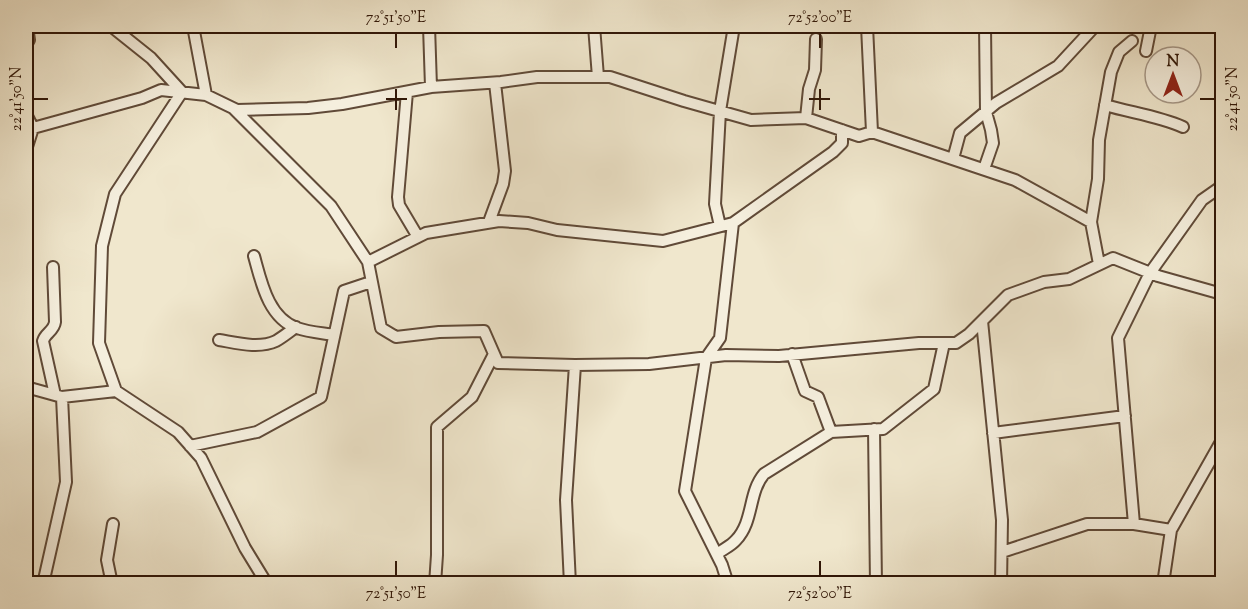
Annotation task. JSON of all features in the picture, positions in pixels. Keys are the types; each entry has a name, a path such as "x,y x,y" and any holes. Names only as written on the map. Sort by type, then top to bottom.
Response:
{"street":[{"path":"26,45 29,40 27,26"},
{"path":"111,26 151,58 182,92"},
{"path":"193,26 206,95"},
{"path":"429,26 431,87"},
{"path":"594,26 598,77"},
{"path":"720,226 715,204 720,111 734,26"},
{"path":"867,26 872,132"},
{"path":"984,169 993,143 986,112 985,26"},
{"path":"953,159 960,134 996,103 1058,66 1095,26"},
{"path":"1147,45 1152,26"},
{"path":"806,117 809,88 815,70 816,39"},
{"path":"1099,264 1091,222 1098,179 1099,140 1115,60 1119,52 1132,41"},
{"path":"234,109 308,108 431,87 495,83 537,76 610,77 751,120 806,117 858,136 872,132 1015,180 1091,222"},
{"path":"489,222 504,184 505,171 495,83"},
{"path":"33,128 142,98 161,90 206,95 234,109 331,206 368,262 381,328 396,338 439,332 484,331 498,363 649,364 726,355 792,354 908,344 956,343 1008,295 1044,282 1069,279 1113,258 1150,273 1222,294"},
{"path":"182,92 115,194 102,246 99,343 116,391 178,432 201,458 245,548 267,584"},
{"path":"407,92 398,197 399,205 418,237"},
{"path":"1105,105 1134,114 1164,119 1183,127"},
{"path":"26,114 33,128 26,150"},
{"path":"368,262 426,233 489,222 528,223 557,230 663,241 733,223 841,146 842,130"},
{"path":"1134,524 1118,338 1150,273 1202,200 1222,186"},
{"path":"728,584 717,554 685,491 706,358 720,338 733,223"},
{"path":"254,256 266,297 287,322 296,327 334,335"},
{"path":"43,584 66,482 58,396 43,340 55,327 53,267"},
{"path":"190,446 257,432 321,397 344,291 371,282"},
{"path":"982,321 1002,520 1001,584"},
{"path":"219,340 252,345 265,344 275,342 296,327"},
{"path":"717,554 738,538 747,521 757,482 764,474 831,432 883,429 934,389 944,343"},
{"path":"435,584 437,427 472,397 494,354"},
{"path":"792,354 805,391 818,396 831,432"},
{"path":"570,584 566,500 575,365"},
{"path":"26,387 58,396 116,391"},
{"path":"993,433 1125,416"},
{"path":"874,429 876,584"},
{"path":"1163,584 1171,530 1222,440"},
{"path":"1002,552 1087,524 1134,524 1171,530"},
{"path":"112,584 107,560 113,525"}]}
